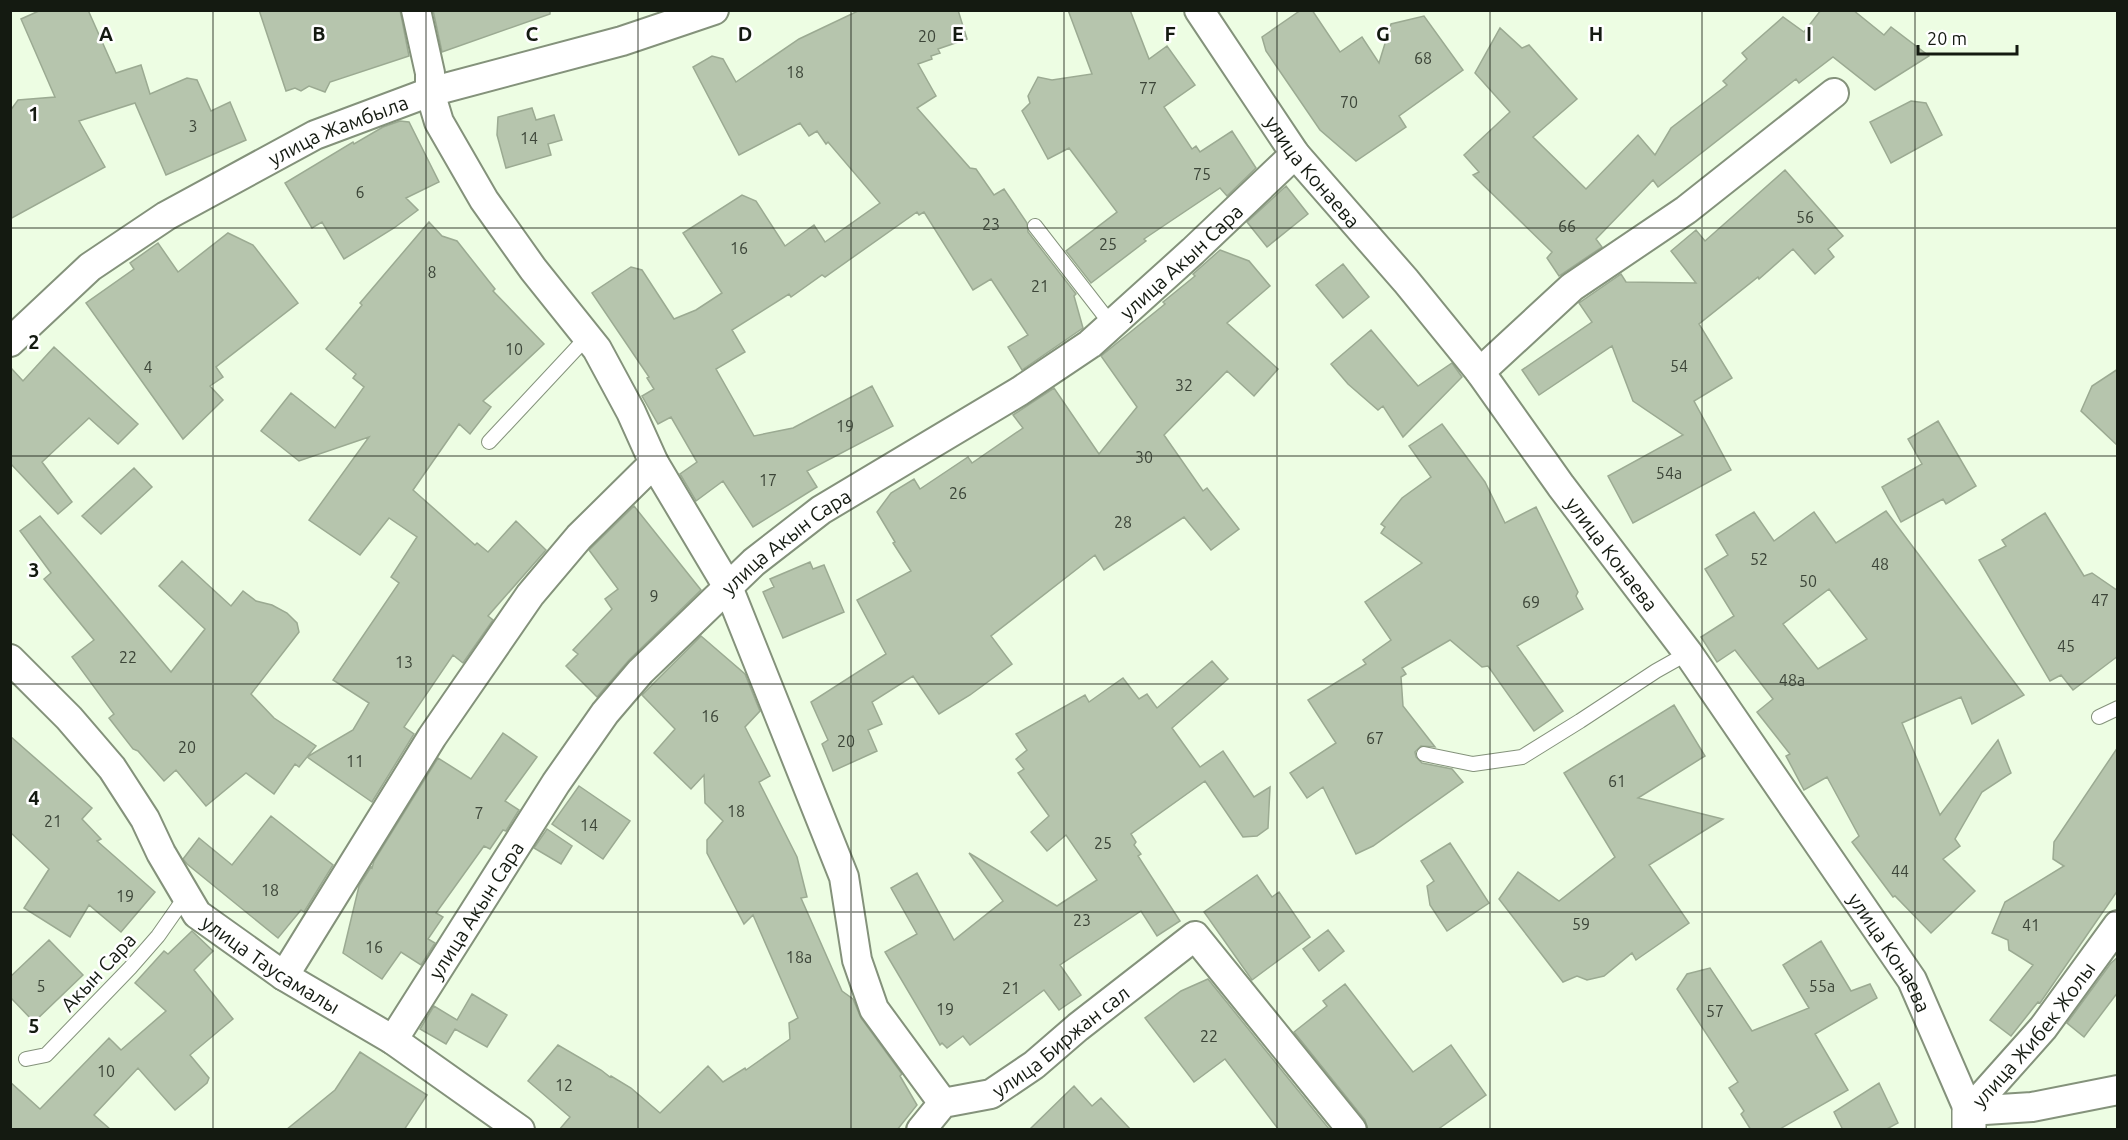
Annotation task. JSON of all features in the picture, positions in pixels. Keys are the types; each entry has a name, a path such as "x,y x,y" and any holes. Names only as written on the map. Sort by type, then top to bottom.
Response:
{"street":[{"path":"416,10 430,72 430,92 439,122 484,200 533,269 597,349 631,412 654,463 728,587 844,877 857,960 874,1009 943,1103 921,1130"},
{"name":"улица Жамбыла","path":"10,342 90,267 166,216 315,135 430,92 622,41 714,10"},
{"name":"улица Конаева","path":"1199,10 1294,154 1406,281 1480,372 1562,486 1688,653 1912,980 1969,1120"},
{"path":"1480,372 1572,287 1686,210 1834,93"},
{"name":"улица Акын Сара","path":"393,1040 556,783 605,713 640,672 754,562 821,510 1020,391 1090,344 1294,154"},
{"path":"284,976 432,737 530,595 579,537 654,463"},
{"name":"улица Таусамалы","path":"10,658 69,718 112,768 145,819 161,853 197,914 284,976 393,1040 520,1130"},
{"name":"улица Жибек Жолы","path":"1969,1120 2043,1028 2118,925"},
{"name":"улица Биржан сал","path":"943,1103 991,1094 1034,1065 1078,1027 1195,936 1352,1130"},
{"path":"1969,1120 2118,1090"}],"lane":[{"path":"1035,226 1111,324"},
{"path":"489,442 588,336"},
{"path":"1424,754 1473,764 1522,757 1656,670 1688,653"},
{"path":"2099,717 2118,708"},
{"name":"Акын Сара","path":"26,1059 46,1055 144,952 186,896"}],"building":[{"path":"41,10 88,10 116,73 141,65 150,94 187,78 197,80 211,111 230,102 246,140 166,175 135,103 79,121 105,167 10,219 10,111 18,100 55,97 21,19"},
{"path":"259,10 400,10 409,56 330,82 325,92 309,86 301,91 295,88 286,91"},
{"path":"433,10 550,10 550,14 442,52"},
{"path":"860,10 958,10 967,39 938,49 940,53 931,56 932,59 918,64 936,96 917,108 970,168 976,169 994,195 1004,189 1027,223 1028,232 1076,294 1074,296 1083,328 1022,370 1008,347 1028,335 991,279 973,290 924,212 919,215 917,212 825,277 822,275 791,297 789,294 732,330 745,352 716,369 754,436 793,428 872,386 893,426 807,471 817,487 753,527 723,481 696,501 680,474 697,462 671,417 658,424 642,396 654,389 647,378 649,377 592,293 631,267 642,270 674,319 696,310 722,293 683,233 742,195 756,201 785,246 814,225 825,242 880,203 817,131 809,136 800,123 739,155 693,67 712,56 723,59 736,82 799,39"},
{"path":"1068,10 1130,10 1149,59 1167,46 1195,85 1164,107 1192,149 1196,146 1200,152 1232,131 1256,168 1227,196 1220,188 1144,239 1146,241 1091,283 1066,251 1117,212 1069,148 1048,159 1022,111 1030,103 1028,96 1038,77 1052,80 1092,74"},
{"path":"1301,10 1312,10 1340,52 1362,37 1379,63 1391,24 1424,16 1463,70 1399,116 1406,127 1356,161 1320,130 1266,51 1262,37"},
{"path":"1821,10 1853,10 1884,35 1891,27 1929,56 1875,90 1833,57 1799,83 1796,79 1658,187 1653,180 1596,239 1602,247 1559,276 1547,258 1552,252 1473,175 1479,172 1464,155 1510,112 1475,73 1500,28 1522,48 1529,45 1577,99 1533,137 1586,189 1638,135 1655,155 1671,128 1727,85 1723,81 1747,59 1742,53 1783,17 1804,32"},
{"path":"1911,101 1926,103 1942,135 1891,163 1870,122"},
{"path":"532,108 536,120 554,115 562,140 548,144 551,155 506,168 497,135 498,117"},
{"path":"400,121 409,122 439,182 406,198 418,210 344,259 322,222 312,228 285,183 353,142 354,144 383,127"},
{"path":"1785,170 1843,236 1828,249 1834,257 1815,274 1793,249 1759,279 1758,277 1699,324 1732,378 1694,401 1731,470 1633,523 1608,476 1683,435 1633,401 1612,346 1539,395 1522,370 1592,322 1579,303 1621,274 1626,282 1696,283 1671,251 1696,230 1705,241"},
{"path":"1286,186 1308,214 1267,247 1247,222"},
{"path":"429,222 442,236 457,241 495,289 493,291 544,344 483,401 491,407 470,434 459,424 413,490 475,545 477,543 488,552 516,521 546,550 488,616 493,620 463,663 453,655 404,727 414,734 372,802 307,757 353,730 369,703 333,680 399,583 391,577 417,537 389,518 360,555 309,520 369,437 299,461 261,431 291,393 335,428 364,387 353,378 356,374 326,349 362,305 360,303"},
{"path":"228,233 253,245 298,303 216,367 223,377 210,386 223,400 183,439 86,303 134,269 130,263 158,243 178,272"},
{"path":"1220,250 1249,261 1270,286 1227,323 1278,369 1254,396 1227,371 1164,435 1203,491 1207,488 1239,529 1211,550 1184,517 1104,570 1095,555 991,636 1012,664 970,695 939,714 913,676 872,702 882,724 868,730 877,751 833,771 822,744 828,740 811,702 886,654 857,600 911,571 877,512 891,493 914,479 920,489 968,457 972,463 1023,428 1013,415 1054,388 1099,454 1137,407 1101,356 1165,304 1163,302 1195,276 1193,274"},
{"path":"1343,264 1369,297 1343,318 1316,285"},
{"path":"1371,330 1418,386 1452,363 1462,377 1403,437 1383,406 1378,410 1348,384 1331,364"},
{"path":"54,347 138,424 118,444 89,418 42,462 72,502 58,514 10,463 10,367 23,381"},
{"path":"2118,369 2118,446 2081,411 2092,386"},
{"path":"1938,421 1976,486 1946,504 1943,499 1901,522 1882,487 1922,464 1908,439"},
{"path":"1442,424 1485,482 1505,523 1536,507 1578,592 1576,596 1583,609 1517,646 1563,711 1534,731 1488,666 1482,667 1450,640 1402,668 1406,674 1401,677 1403,706 1435,747 1421,746 1415,752 1416,757 1422,763 1452,769 1463,782 1373,846 1356,854 1323,787 1307,798 1290,773 1336,743 1308,700 1366,664 1363,660 1391,640 1365,602 1422,563 1381,533 1385,527 1381,524 1402,498 1431,477 1409,446"},
{"path":"134,468 152,487 101,534 82,516"},
{"path":"634,506 701,590 629,660 597,697 566,666 578,654 573,650 612,609 605,599 618,589 589,550"},
{"path":"1886,511 2024,695 1972,724 1961,697 1902,723 1940,815 1998,740 2011,773 1982,792 1955,839 1960,846 1943,859 1975,891 1931,933 1895,896 1893,897 1852,842 1859,836 1827,777 1804,790 1786,756 1790,754 1757,712 1773,699 1735,650 1717,662 1701,637 1734,616 1705,569 1728,555 1716,535 1754,512 1774,541 1814,512 1836,543","holes":["1829,589 1867,639 1818,669 1783,624"]},
{"path":"2045,513 2084,576 2092,573 2118,591 2118,656 2073,690 2061,675 2050,681 1979,560 2006,546 2002,540"},
{"path":"40,516 171,672 205,629 159,586 182,561 231,606 243,591 256,601 272,605 287,613 297,623 299,632 251,694 274,718 316,746 299,767 295,764 274,794 246,773 206,806 176,770 164,781 138,751 133,749 109,718 114,714 72,657 94,640 44,579 51,573 20,531"},
{"path":"810,562 813,569 824,565 844,612 783,638 763,592 774,587 770,579"},
{"path":"701,636 745,674 760,711 745,727 770,776 759,782 797,857 807,897 801,898 842,991 853,999 861,1018 902,1074 900,1076 917,1105 897,1130 559,1130 570,1117 528,1081 558,1045 631,1088 660,1113 708,1066 723,1082 745,1068 746,1070 790,1039 789,1023 798,1018 753,915 744,924 707,853 707,840 723,821 705,803 704,775 691,789 654,753 675,729 642,695"},
{"path":"1212,661 1228,679 1172,728 1200,767 1223,751 1254,797 1270,787 1268,828 1257,836 1243,837 1205,781 1131,834 1136,842 1134,845 1141,854 1138,856 1180,921 1157,936 1141,911 1060,965 1081,995 1059,1010 1044,990 970,1045 963,1036 947,1048 942,1043 940,1045 885,952 917,934 891,888 917,873 954,940 1003,901 969,853 1057,906 1097,880 1066,835 1047,851 1031,832 1049,816 1018,773 1024,769 1016,759 1027,750 1016,734 1085,695 1089,702 1123,678 1139,699 1147,694 1157,708"},
{"path":"1674,705 1705,756 1638,798 1723,819 1649,865 1689,923 1636,960 1632,953 1604,976 1587,980 1577,976 1563,982 1499,899 1518,872 1559,901 1615,857 1564,773"},
{"path":"503,733 537,757 505,801 519,810 506,831 503,830 490,849 484,846 436,913 443,917 428,939 435,943 421,965 401,952 382,979 343,953 359,886 438,758 471,779"},
{"path":"10,736 92,808 82,819 101,839 97,841 155,892 121,932 89,905 70,937 24,908 49,869 10,832"},
{"path":"2118,747 2118,890 2040,1003 2038,1002 2011,1036 1990,1020 2033,965 2009,950 2008,940 1992,933 2005,902 2064,866 2053,859 2054,842"},
{"path":"579,786 630,821 603,859 552,824"},
{"path":"271,816 333,865 304,912 301,910 278,938 183,859 199,838 232,865"},
{"path":"547,829 572,846 561,864 534,848"},
{"path":"1450,843 1489,903 1447,931 1430,905 1427,886 1434,881 1421,861"},
{"path":"1257,875 1272,897 1279,892 1310,937 1252,980 1204,912"},
{"path":"1328,930 1344,951 1319,971 1303,949"},
{"path":"192,931 213,951 194,970 233,1019 190,1055 209,1078 207,1083 175,1110 138,1068 94,1115 111,1130 10,1130 10,1082 40,1109 109,1038 121,1050 166,1011 135,983 164,951 168,954"},
{"path":"49,940 83,975 34,1022 10,997 10,977"},
{"path":"1821,941 1851,991 1870,984 1877,998 1815,1034 1848,1090 1778,1130 1751,1130 1741,1114 1744,1111 1729,1088 1738,1082 1677,989 1687,974 1710,968 1752,1031 1809,1008 1783,965"},
{"path":"2118,957 2118,992 2084,1037 2067,1023 2111,963"},
{"path":"1208,979 1330,1130 1279,1130 1225,1059 1194,1082 1145,1018 1181,991"},
{"path":"1345,984 1413,1072 1451,1045 1486,1095 1437,1130 1368,1130 1365,1120 1294,1032 1327,1006 1323,1001"},
{"path":"472,994 507,1015 487,1047 455,1029 446,1044 420,1029 434,1006 457,1020"},
{"path":"360,1052 427,1095 404,1130 286,1130 335,1090"},
{"path":"1879,1083 1898,1123 1885,1130 1843,1130 1834,1112"},
{"path":"1074,1086 1092,1106 1101,1098 1131,1130 1029,1130"}]}
